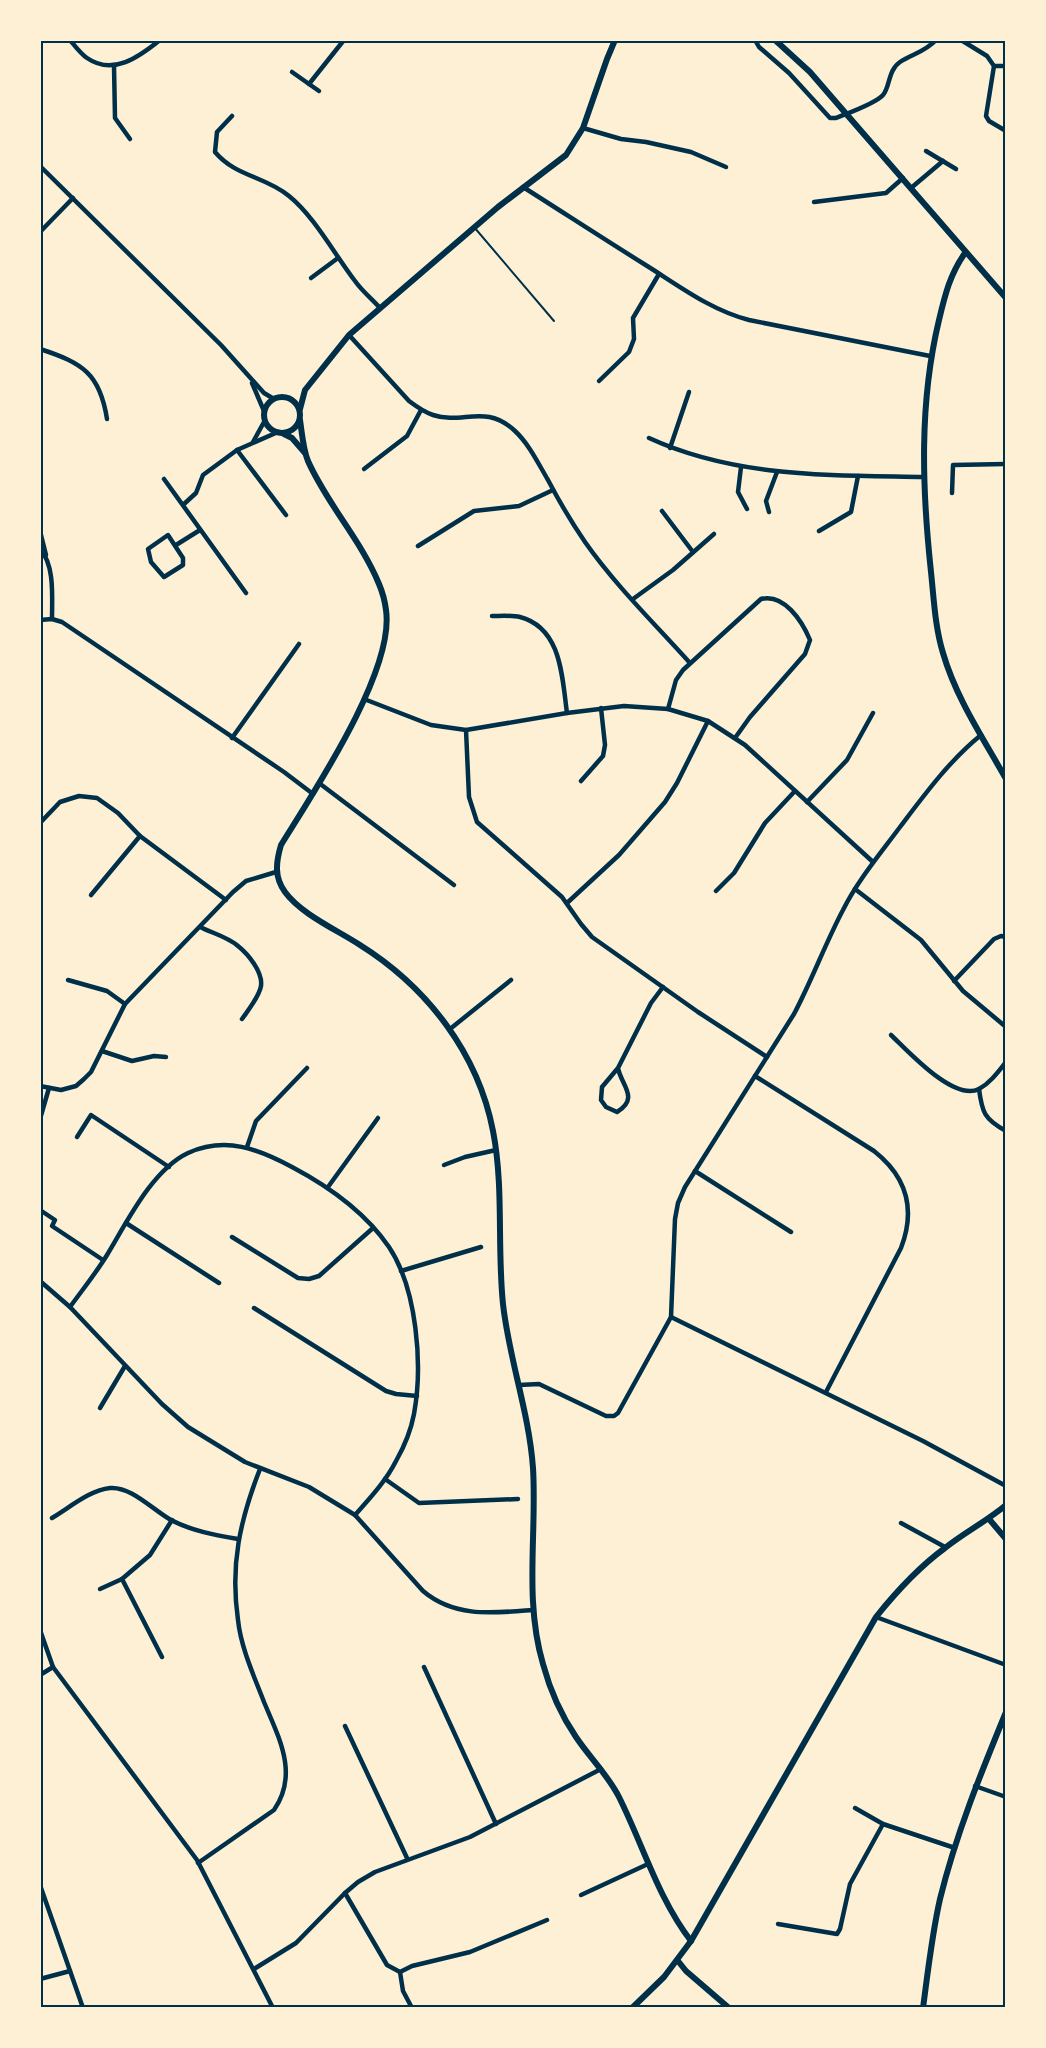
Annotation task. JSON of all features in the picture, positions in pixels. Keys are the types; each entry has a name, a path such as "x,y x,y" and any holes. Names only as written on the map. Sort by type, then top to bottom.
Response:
{"street":[{"path":"70,40 87,58 100,64 114,66 141,55 160,40"},
{"path":"309,84 344,40"},
{"path":"289,398 304,390 349,335 474,227 566,155 583,128 615,40"},
{"path":"755,40 759,47 789,73 830,117 836,118 882,96 896,66 922,52 936,40"},
{"path":"961,40 987,56 994,66 986,116 989,121 1005,131"},
{"path":"779,42 810,72 1005,298"},
{"path":"114,66 115,118 130,139"},
{"path":"994,66 1005,66"},
{"path":"292,72 319,91"},
{"path":"232,116 217,132 214,152 224,163 242,174 268,182 290,197 315,226 357,284 380,308"},
{"path":"583,128 621,140 646,142 691,152 726,167"},
{"path":"926,151 956,170"},
{"path":"911,188 943,161"},
{"path":"40,166 206,329 264,393 274,399"},
{"path":"814,202 886,193 903,178"},
{"path":"523,187 717,309 732,315 930,356"},
{"path":"40,232 73,198"},
{"path":"965,253 948,281 930,356 926,389 924,506 935,620 943,652 961,699 1005,779"},
{"path":"311,278 338,258"},
{"path":"598,381 629,352 634,339 633,318 659,273"},
{"path":"349,335 409,401 421,410 434,416 491,416 504,422 515,431 525,442 591,550 617,585 633,599 690,663"},
{"path":"40,349 79,365 95,381 104,397 107,419"},
{"path":"250,378 264,411 264,422 253,442"},
{"path":"304,390 300,420 305,453"},
{"path":"670,448 689,392"},
{"path":"264,411 269,402 279,397 294,400 300,409"},
{"path":"364,469 407,436 421,410"},
{"path":"184,504 196,493 202,475 237,450 253,442 294,429 300,420"},
{"path":"264,422 292,438 305,453 318,480 379,584 387,611 386,634 364,699 313,794 281,845 276,860 278,882 297,904 384,961 423,997 450,1029 477,1075 487,1107 496,1150 503,1305 509,1345 530,1439 533,1468 533,1610 537,1645 551,1690 563,1716 577,1739 618,1794 648,1864 676,1920 691,1941"},
{"path":"649,438 698,458 741,467 777,472 924,477"},
{"path":"237,450 286,515"},
{"path":"952,493 953,465 1005,464"},
{"path":"741,467 738,492 747,509"},
{"path":"769,512 766,501 777,472"},
{"path":"819,531 851,512 858,476"},
{"path":"164,479 246,593"},
{"path":"418,546 474,511 519,506 553,490"},
{"path":"662,511 693,552"},
{"path":"176,545 200,530"},
{"path":"40,531 50,574 52,619"},
{"path":"633,599 673,570 714,534"},
{"path":"168,535 176,545 183,558 183,565 164,577 151,562 148,549 168,535"},
{"path":"40,549 46,555"},
{"path":"668,709 676,680 690,663 761,599 770,597 777,599 805,627 810,640 805,654 750,717 735,738"},
{"path":"492,616 519,616 536,624 549,637 558,654 567,713"},
{"path":"40,620 52,619 62,622 313,794"},
{"path":"232,738 299,644"},
{"path":"364,699 431,725 466,730 601,708 624,706 668,709 708,722 735,738 873,862"},
{"path":"581,781 603,756 605,745 601,708"},
{"path":"807,802 847,760 873,713"},
{"path":"567,903 619,855 665,802 708,722"},
{"path":"466,730 469,797 477,822 567,903 580,924 592,937 767,1057"},
{"path":"519,1385 539,1384 606,1416 614,1416 618,1413 670,1317 676,1211 681,1196 806,993 855,889 947,766 981,735"},
{"path":"319,783 454,885"},
{"path":"716,891 734,873 765,823 795,791"},
{"path":"40,823 60,802 79,796 97,798 118,813 140,836 226,900"},
{"path":"91,895 140,836"},
{"path":"40,1086 61,1090 81,1083 91,1072 126,1004 233,892 246,881 276,872"},
{"path":"855,889 921,940 954,981 1005,1027"},
{"path":"200,927 238,945 261,976 258,995 242,1019"},
{"path":"954,981 994,939 1005,937"},
{"path":"68,980 106,991 126,1004"},
{"path":"450,1029 511,980"},
{"path":"618,1068 629,1095 627,1102 617,1112 606,1107 601,1100 602,1087 618,1068 651,1003 663,987"},
{"path":"891,1035 939,1078 964,1091 979,1089 1005,1062"},
{"path":"102,1051 132,1062 154,1056 166,1057"},
{"path":"247,1146 256,1121 307,1068"},
{"path":"754,1076 887,1161 902,1185 909,1204 907,1233 901,1248 826,1392"},
{"path":"40,1119 49,1088"},
{"path":"979,1089 983,1112 993,1124 1005,1131"},
{"path":"77,1137 91,1115 169,1167"},
{"path":"328,1187 378,1118"},
{"path":"70,1307 151,1186 169,1167 187,1154 210,1146 247,1146 328,1187 373,1228 389,1248 407,1284 416,1337 417,1396 414,1417 396,1462 355,1515"},
{"path":"444,1165 465,1156 496,1150"},
{"path":"695,1171 791,1232"},
{"path":"40,1210 55,1220 52,1226 103,1260"},
{"path":"126,1223 219,1283"},
{"path":"232,1237 298,1278 309,1279 319,1276 373,1228"},
{"path":"401,1271 481,1247"},
{"path":"40,1281 70,1307 124,1366 188,1427 245,1462 309,1487 355,1515 433,1600 469,1613 533,1610"},
{"path":"254,1308 386,1391 417,1396"},
{"path":"670,1317 826,1392 1005,1486"},
{"path":"100,1408 124,1366"},
{"path":"198,1863 274,1810 281,1800 286,1782 286,1761 279,1737 246,1655 238,1623 235,1568 238,1539 260,1469"},
{"path":"385,1479 419,1503 518,1499"},
{"path":"52,1518 97,1492 112,1488 130,1493 172,1520 207,1534 238,1539"},
{"path":"633,2007 664,1977 691,1941 876,1617 910,1579 945,1547 988,1519 1005,1504"},
{"path":"988,1519 1005,1539"},
{"path":"100,1589 122,1579 150,1555 172,1520"},
{"path":"901,1523 945,1547"},
{"path":"122,1579 162,1657"},
{"path":"876,1617 1005,1665"},
{"path":"40,1630 52,1667 198,1863 273,2007"},
{"path":"40,1675 52,1667"},
{"path":"423,1667 496,1824"},
{"path":"923,2007 940,1898 975,1786 1005,1712"},
{"path":"345,1726 407,1858"},
{"path":"254,1969 296,1943 345,1893 375,1872 407,1858 470,1837 601,1769"},
{"path":"975,1786 1005,1797"},
{"path":"855,1808 883,1824 955,1848"},
{"path":"778,1924 837,1934 850,1884 883,1824"},
{"path":"581,1895 648,1864"},
{"path":"40,1884 83,2007"},
{"path":"345,1893 387,1965 400,1972"},
{"path":"400,1972 412,1966 470,1952 547,1920"},
{"path":"678,1961 686,1971 729,2007"},
{"path":"40,1978 70,1971"},
{"path":"400,1972 403,1991 412,2007"}],"lane":[{"path":"474,227 554,321"}]}
